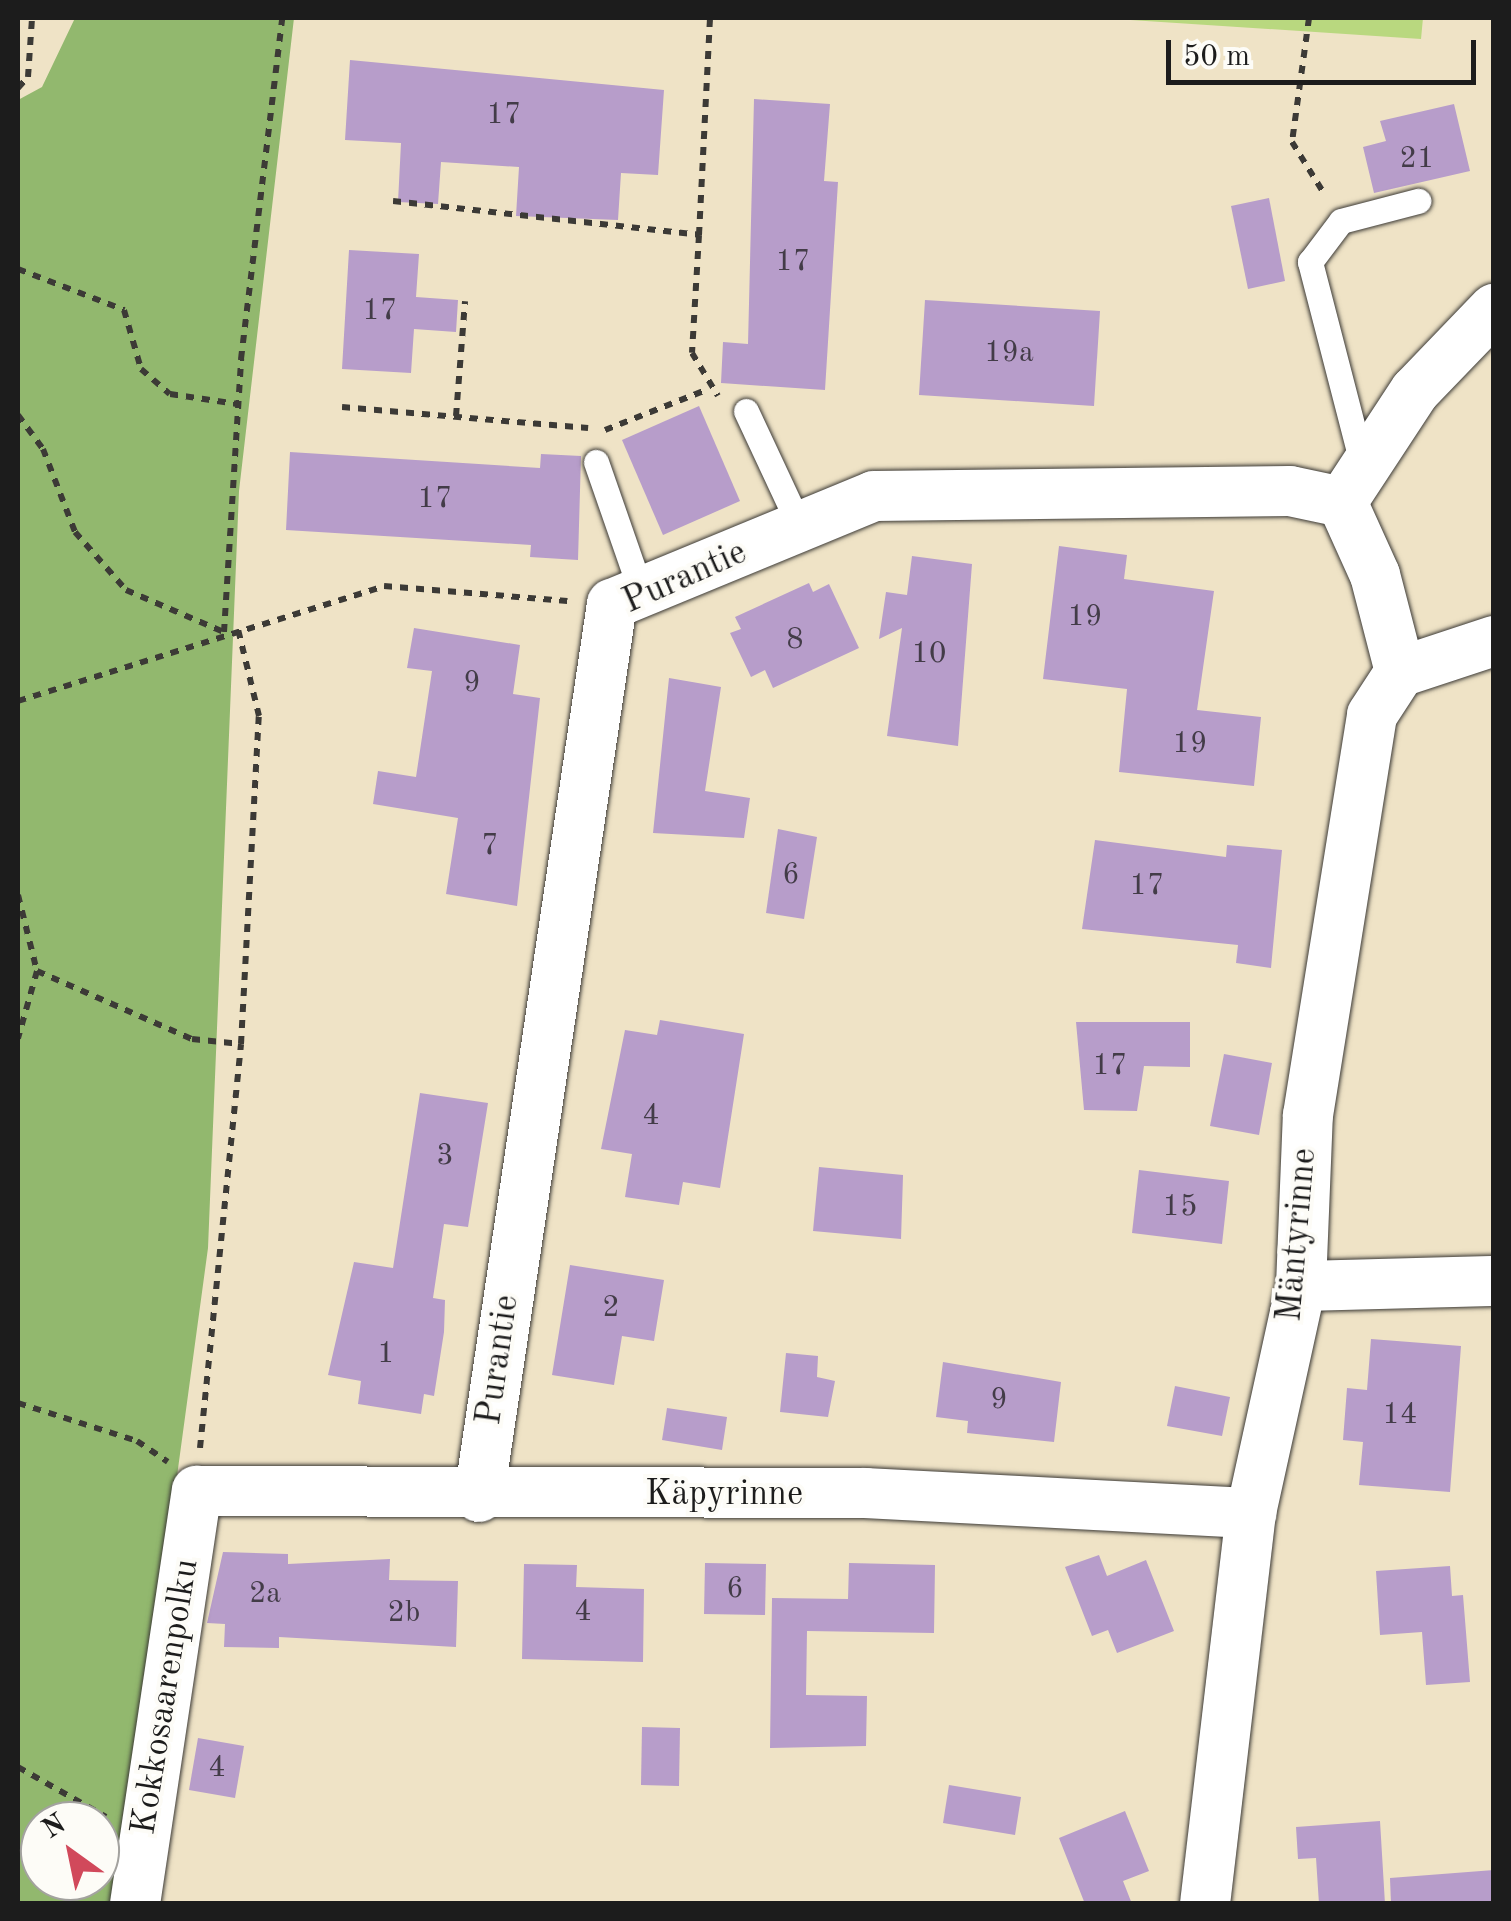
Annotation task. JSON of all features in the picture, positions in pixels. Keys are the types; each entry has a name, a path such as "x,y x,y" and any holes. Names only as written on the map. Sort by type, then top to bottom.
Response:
{"street":[{"path":"1494,309 1352,482 1400,672 1494,641"},
{"name":"Purantie","path":"479,1497 627,599 800,526 914,490 1290,491 1352,482"},
{"name":"Mäntyrinne","path":"1205,1904 1250,1513 1301,1286 1308,1115 1372,715 1400,672"},
{"path":"1301,1286 1494,1281"},
{"name":"Käpyrinne","path":"197,1486 479,1497 866,1494 1250,1513"},
{"name":"Kokkosaarenpolku","path":"134,1904 197,1486"}],"lane":[{"path":"1352,482 1310,262 1341,222 1418,200"},
{"path":"746,411 800,526"},
{"path":"596,462 627,599"}],"path":[{"path":"18,88 28,77 32,18"},
{"path":"224,632 237,404 282,18"},
{"path":"1309,18 1292,142 1341,222"},
{"path":"707,20 692,353 706,390 746,411"},
{"path":"393,201 698,235"},
{"path":"18,270 124,310 141,370 170,394 237,404"},
{"path":"456,416 465,301"},
{"path":"342,406 608,430 706,390"},
{"path":"18,415 43,448 75,532 126,590 224,632"},
{"path":"18,701 224,632 384,586 627,599"},
{"path":"197,1486 242,1044 259,716 238,629"},
{"path":"18,895 37,971 18,1038"},
{"path":"37,971 192,1039 242,1044"},
{"path":"18,1403 136,1441 197,1486"},
{"path":"18,1767 90,1815 147,1823"}],"green space":[{"path":"75,18 294,18 239,491 208,1248 120,1896 120,1801 20,1801 20,1901 119,1903 18,1904 18,100 42,87"},
{"path":"1100,18 1423,18 1421,39"}],"building":[{"path":"350,60 664,90 658,175 621,173 618,220 516,216 519,167 441,162 438,204 398,202 401,143 345,140"},
{"path":"754,99 830,104 824,181 838,182 825,390 721,383 723,342 748,344"},
{"path":"1454,104 1470,171 1374,193 1363,147 1386,141 1380,121"},
{"path":"1269,198 1285,281 1248,289 1231,206"},
{"path":"349,250 419,254 416,297 458,300 456,332 414,329 411,373 342,369"},
{"path":"925,300 1100,311 1094,406 919,395"},
{"path":"699,406 740,501 663,535 622,440"},
{"path":"290,452 540,468 541,454 581,456 578,560 530,557 531,545 286,530"},
{"path":"1059,546 1127,555 1124,579 1214,591 1197,710 1261,717 1254,786 1119,772 1127,689 1043,679"},
{"path":"912,556 972,564 958,746 887,736 902,628 879,639 886,592 907,595"},
{"path":"809,583 813,592 829,584 859,648 773,688 765,670 751,677 730,633 741,629 735,617"},
{"path":"414,628 520,645 513,694 540,698 517,906 446,894 458,818 373,804 378,771 416,777 432,671 407,668"},
{"path":"669,678 721,687 705,791 750,798 744,838 653,833"},
{"path":"778,829 817,837 804,919 766,913"},
{"path":"1095,840 1226,857 1227,845 1282,850 1271,968 1236,963 1238,945 1082,929"},
{"path":"660,1020 744,1034 720,1188 683,1182 679,1205 625,1197 632,1154 601,1149 625,1030 657,1035"},
{"path":"1076,1022 1190,1022 1190,1067 1144,1066 1137,1111 1084,1110"},
{"path":"1224,1054 1272,1063 1259,1135 1210,1126"},
{"path":"420,1093 488,1103 468,1227 444,1224 433,1298 445,1300 444,1332 434,1396 424,1394 421,1414 358,1404 361,1381 328,1375 354,1262 393,1268"},
{"path":"819,1167 903,1175 901,1239 813,1231"},
{"path":"1139,1170 1229,1181 1222,1244 1132,1233"},
{"path":"570,1265 664,1280 654,1341 622,1336 614,1385 552,1375"},
{"path":"1371,1339 1461,1346 1450,1492 1359,1485 1363,1442 1343,1440 1347,1388 1367,1390"},
{"path":"786,1353 818,1356 817,1377 835,1381 828,1417 780,1412"},
{"path":"943,1362 1061,1382 1054,1442 967,1433 968,1421 936,1417"},
{"path":"1175,1386 1230,1397 1222,1436 1167,1426"},
{"path":"667,1408 727,1417 722,1450 662,1440"},
{"path":"223,1552 288,1554 288,1564 390,1559 389,1580 458,1581 456,1647 279,1637 279,1648 224,1647 225,1624 207,1623"},
{"path":"1099,1555 1107,1576 1146,1560 1174,1631 1117,1653 1108,1630 1092,1636 1065,1567"},
{"path":"705,1563 766,1564 765,1615 704,1614"},
{"path":"849,1563 935,1565 934,1633 807,1631 806,1695 867,1696 866,1746 770,1748 772,1598 848,1599"},
{"path":"524,1564 577,1565 576,1587 644,1589 643,1662 522,1659"},
{"path":"1450,1566 1452,1596 1463,1595 1470,1682 1426,1685 1422,1632 1380,1635 1376,1571"},
{"path":"642,1727 680,1728 679,1786 641,1785"},
{"path":"198,1738 244,1746 235,1798 189,1790"},
{"path":"949,1785 1021,1797 1015,1835 943,1823"},
{"path":"1125,1811 1149,1871 1123,1881 1132,1904 1085,1904 1059,1838"},
{"path":"1380,1821 1385,1904 1319,1904 1316,1858 1298,1859 1296,1827"},
{"path":"1494,1870 1494,1904 1391,1904 1390,1878"}]}
